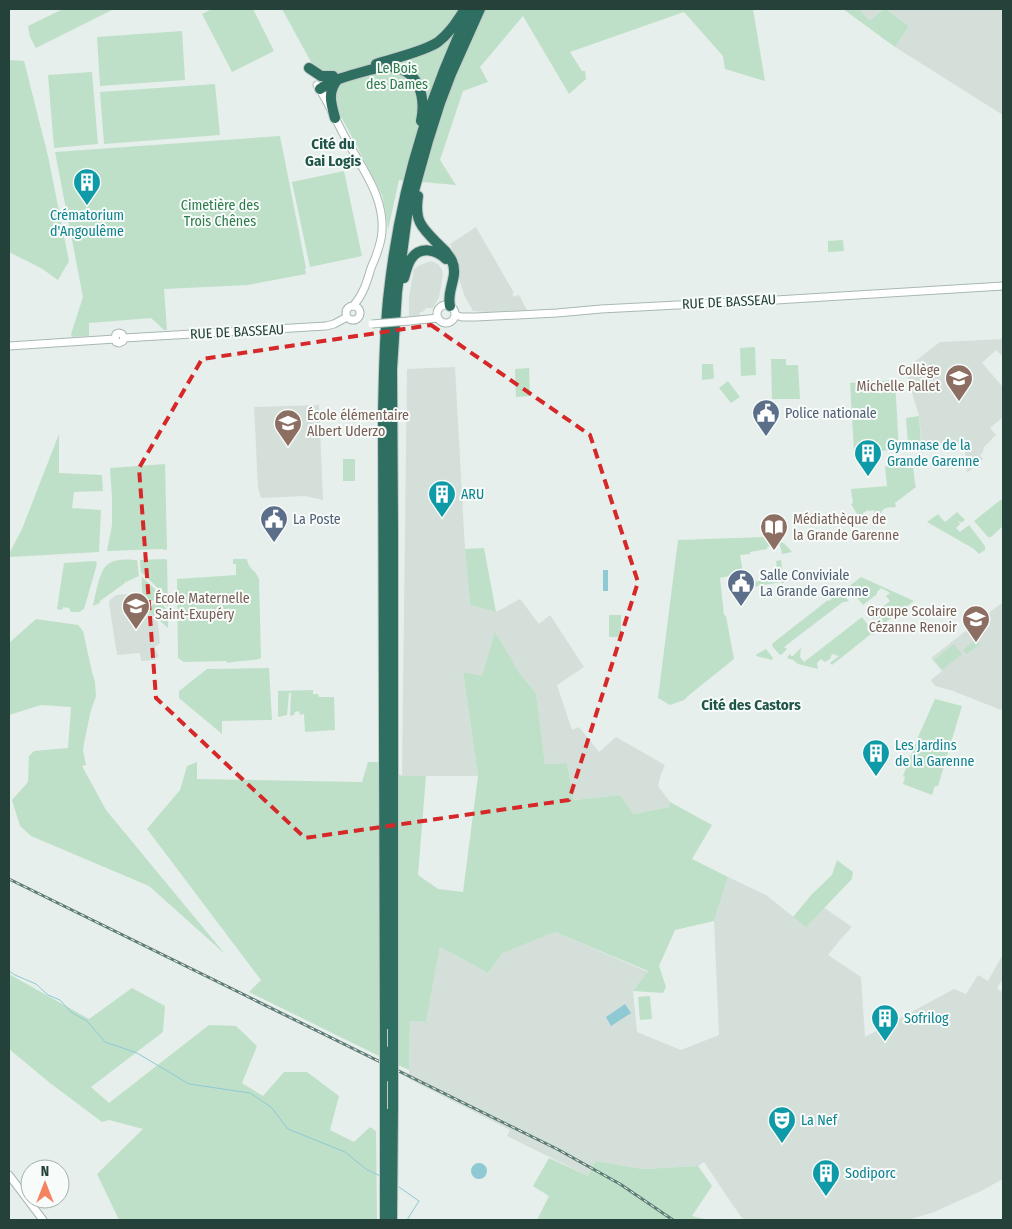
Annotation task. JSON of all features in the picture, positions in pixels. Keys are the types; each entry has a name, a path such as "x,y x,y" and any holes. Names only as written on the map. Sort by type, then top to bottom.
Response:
{"highway":[{"path":"318,87 336,78 426,48 448,33 465,9"},
{"path":"408,184 420,136 439,82 471,9"},
{"path":"392,1220 392,366 396,292 407,216 428,141 451,74 480,9"},
{"path":"450,309 449,299 455,272 452,261 448,254 420,224 416,205 431,142 473,24"},
{"path":"309,68 321,76 336,78 389,67 400,69 415,79 421,95 422,113 396,241 389,291 384,373 385,1220"},
{"path":"335,118 330,93 336,78"},
{"path":"392,366 395,354 400,296 407,267 414,255 422,251 435,252 448,262 450,268 450,309"}],"street":[{"path":"318,87 368,178 381,210 381,239 356,308"},
{"name":"RUE DE BASSEAU","path":"450,309 462,317 476,317 1003,286"},
{"path":"347,317 347,309 356,308"},
{"path":"356,308 361,314 359,318"},
{"path":"450,309 453,320 448,323 442,322 438,318 438,311 450,309"},
{"name":"RUE DE BASSEAU","path":"9,346 114,339 116,334 119,333 124,338 326,326 347,317 352,321 359,318 372,324 438,318"},
{"path":"9,1175 43,1220"}],"highlighted area":[{"path":"431,325 590,435 638,582 569,800 305,838 156,698 139,468 202,359"}],"shaded area":[{"path":"859,9 884,9 870,22"},
{"path":"886,9 1003,9 1003,115 895,47 909,26"},
{"path":"476,227 514,293 512,294 514,297 519,295 527,310 473,311 465,297 459,279 455,255 450,244"},
{"path":"431,261 438,264 442,270 443,275 439,297 433,308 426,308 419,313 420,316 409,317 409,297 414,269"},
{"name":"Collège Michelle Pallet","path":"1003,339 1003,353 1001,355 996,350 982,363 1003,387 1003,417 990,428 996,435 984,447 980,455 983,459 967,473 964,444 922,445 919,416 905,369 940,342"},
{"path":"455,367 470,605 496,612 520,599 539,624 550,615 584,667 557,685 572,730 579,727 599,752 616,737 665,765 658,786 670,802 669,807 632,814 620,795 574,800 567,763 545,764 536,693 520,674 495,633 482,677 463,672 478,776 402,776 407,369"},
{"name":"École élémentaire Albert Uderzo","path":"319,405 323,500 305,496 261,498 258,487 254,407"},
{"name":"École Maternelle Saint-Exupéry","path":"140,593 144,613 151,613 157,618 160,643 154,648 159,656 154,660 141,661 140,653 117,655 110,600 116,595"},
{"name":"Groupe Scolaire Cézanne Renoir","path":"1003,602 1003,706 1001,710 935,686 931,680 942,671 931,658"},
{"path":"728,877 766,895 805,926 823,907 852,927 828,955 861,977 865,1037 954,989 966,994 978,975 988,981 1003,954 1003,979 997,988 1003,993 1003,1179 934,1212 908,1220 748,1220 742,1218 704,1162 698,1166 643,1169 595,1161 588,1176 507,1136 510,1130 409,1079 410,1021 426,1022 440,947 488,973 503,953 555,932 648,972 633,991 637,1032 681,1050 719,1035 714,921"}],"green space":[{"path":"63,9 114,9 36,48 30,37 28,26"},
{"path":"212,9 253,9 274,51 232,72 202,14"},
{"name":"Le Bois des Dames","path":"282,9 753,9 765,81 725,69 723,56 684,12 570,52 582,71 585,71 586,79 569,94 523,16 480,67 488,82 463,91 440,160 456,185 399,180 388,230 382,195"},
{"path":"843,9 859,9 870,21 886,9 909,26 895,47"},
{"path":"182,31 185,80 100,86 97,37"},
{"path":"9,60 24,61 48,156 69,261 58,280 41,268 9,252"},
{"path":"92,72 98,144 54,148 48,75"},
{"path":"215,84 220,135 104,144 100,92"},
{"name":"Cimetière des Trois Chênes","path":"280,136 306,274 248,285 164,289 167,330 164,330 151,318 89,323 89,336 72,337 71,334 83,297 55,152"},
{"path":"344,171 362,256 310,267 292,182"},
{"path":"843,240 844,251 828,252 828,241"},
{"path":"755,347 756,375 741,376 740,348"},
{"path":"771,359 786,359 786,365 798,365 800,399 772,399"},
{"path":"702,364 713,364 714,378 702,380"},
{"path":"529,368 530,396 516,397 515,369"},
{"path":"895,380 899,450 854,452 850,383"},
{"path":"728,381 740,397 731,403 719,388"},
{"path":"919,416 921,442 908,444 906,418"},
{"path":"59,434 59,473 102,475 103,491 74,492 72,508 101,510 99,552 9,557 22,529"},
{"path":"343,459 355,459 355,481 343,481"},
{"path":"165,464 167,549 107,551 112,525 110,468"},
{"path":"913,465 916,487 895,503 896,507 883,510 880,514 883,520 880,522 874,510 868,510 859,517 851,504 853,503 851,489 887,486 885,466"},
{"path":"1003,499 1003,526 991,537 988,537 974,521"},
{"path":"957,512 965,520 961,523 960,521 956,528 960,532 969,525 985,546 985,550 979,554 974,549 927,522 938,514 945,522"},
{"path":"766,537 781,541 792,552 782,554 780,545 740,555 744,579 729,581 729,576 720,578 724,615 726,616 734,659 684,700 670,705 658,698 678,540"},
{"path":"484,548 496,612 470,605 465,549"},
{"path":"166,559 168,607 161,599 161,591 141,572 140,560"},
{"path":"233,559 247,559 259,579 261,658 228,663 226,661 184,662 178,658 177,579 236,575 236,564 233,564"},
{"path":"137,560 139,576 125,581 125,583 100,601 100,603 93,606 99,580 105,567 115,561"},
{"path":"781,560 784,583 746,588 745,583 778,577 776,561"},
{"path":"95,561 97,564 84,609 79,612 71,612 69,608 57,609 64,563"},
{"path":"142,577 158,592 159,596 153,600 146,600 142,592"},
{"path":"861,577 914,601 879,627 876,623 879,620 876,617 873,619 871,616 890,601 886,596 890,593 881,588 877,594 863,605 847,588"},
{"path":"836,595 845,597 849,601 843,602 784,647 787,649 781,655 779,654 772,646 773,643"},
{"path":"159,600 168,611 168,628 151,613 144,613 144,608 150,608"},
{"path":"609,615 621,615 621,637 609,637"},
{"path":"862,617 874,635 871,634 832,665 830,663 839,656 832,654 830,659 825,662 821,659 817,663 818,669 798,664 787,658 791,654 793,656 801,648 800,657 804,662"},
{"path":"36,619 78,625 83,631 95,682 96,696 91,710 83,750 86,765 82,766 106,810 225,954 149,886 31,836 20,826 12,800 28,782 29,756 34,751 68,748 71,707 41,705 9,715 9,643"},
{"path":"495,632 520,674 536,693 545,764 567,763 574,800 620,795 633,814 669,807 670,802 712,825 692,859 728,877 714,921 675,930 659,966 666,987 663,993 633,991 648,971 555,932 503,953 488,973 440,947 426,1022 410,1021 409,1070 249,992 261,980 147,829 180,790 187,766 197,762 197,779 362,782 368,762 377,762 402,776 426,776 418,875 438,889 463,892 478,776 463,672 482,676"},
{"path":"976,639 980,644 967,654 963,650"},
{"path":"954,644 962,654 942,670 934,660"},
{"path":"766,649 773,658 772,660 756,656"},
{"path":"269,668 272,720 222,721 222,734 179,698 179,691 207,669"},
{"path":"313,690 313,694 318,694 319,697 334,697 335,730 305,732 304,714 300,715 299,711 290,716 291,693 289,693 287,715 278,717 278,691"},
{"path":"935,699 962,706 938,786 935,786 932,795 903,784 905,777 903,776"},
{"path":"837,860 853,872 852,879 806,927 793,917 812,894 832,875"},
{"path":"9,974 89,1019 132,988 165,1006 163,1032 91,1087 109,1103 209,1025 236,1026 257,1046 242,1083 263,1096 284,1072 307,1072 339,1096 330,1130 354,1142 370,1127 376,1131 377,1220 119,1220 97,1174 143,1129 109,1120 102,1122 9,1049"},
{"path":"650,996 652,1019 640,1020 638,997"},
{"path":"549,1158 588,1176 595,1161 643,1169 698,1166 712,1186 692,1216 708,1220 537,1220 549,1196 533,1186"}],"water":[{"path":"603,570 608,570 608,591 603,591"},
{"path":"625,1004 631,1013 611,1026 606,1017"},
{"path":"479,1163 487,1171 479,1179 471,1171"}],"waterway":[{"path":"9,971 36,984 48,995 60,1000 71,1012 87,1021 105,1042 137,1053 189,1084 250,1093 271,1107 288,1129 345,1152 366,1169 380,1176"},
{"path":"399,1187 419,1201 407,1220"}],"railway":[{"path":"9,879 557,1149 620,1184 673,1220"}],"place":[{"name":"Crématorium d'Angoulême","path":"87,206"},
{"name":"Collège Michelle Pallet","path":"959,402"},
{"name":"Police nationale","path":"766,437"},
{"name":"École élémentaire Albert Uderzo","path":"288,447"},
{"name":"Gymnase de la Grande Garenne","path":"868,477"},
{"name":"ARU","path":"442,518"},
{"name":"La Poste","path":"274,543"},
{"name":"Médiathèque de la Grande Garenne","path":"774,551"},
{"name":"Salle Conviviale La Grande Garenne","path":"741,607"},
{"name":"École Maternelle Saint-Exupéry","path":"136,630"},
{"name":"Groupe Scolaire Cézanne Renoir","path":"976,643"},
{"name":"Les Jardins de la Garenne","path":"876,777"},
{"name":"Sofrilog","path":"885,1042"},
{"name":"La Nef","path":"782,1144"},
{"name":"Sodiporc","path":"826,1197"}],"district":[{"name":"Cité du Gai Logis","path":"333,152"},
{"name":"Cité des Castors","path":"751,705"}]}
